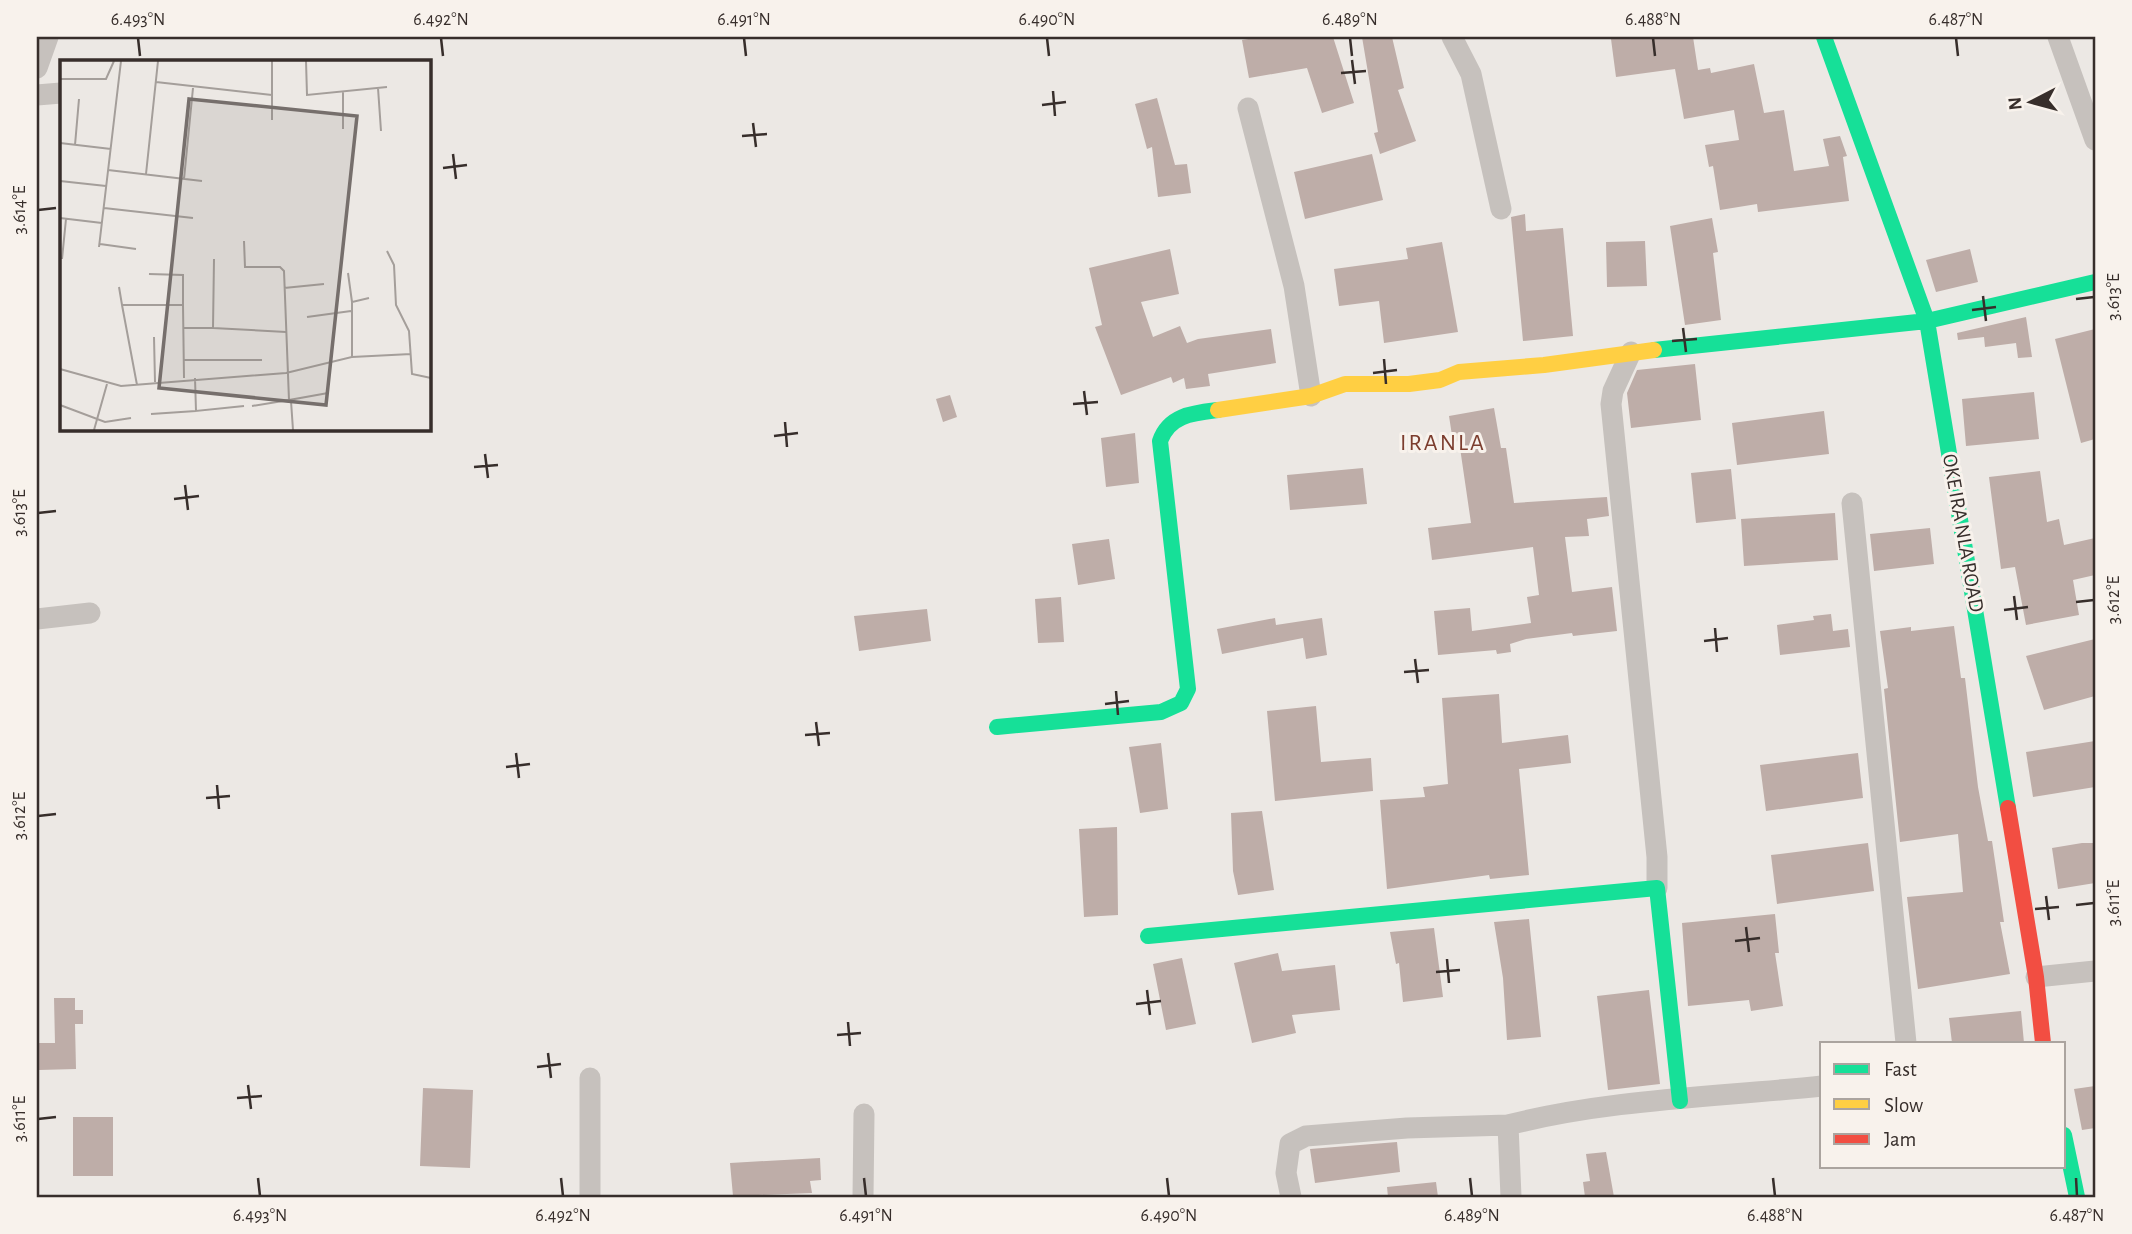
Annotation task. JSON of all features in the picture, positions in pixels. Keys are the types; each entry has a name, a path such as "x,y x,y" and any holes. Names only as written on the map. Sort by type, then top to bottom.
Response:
{"street":[{"path":"37,68 48,37"},
{"path":"1452,37 1471,74 1501,209"},
{"name":"OKE IRA NLA ROAD","path":"1824,37 1927,321 2036,977 2043,1042"},
{"path":"2058,37 2095,140"},
{"path":"37,95 60,93"},
{"path":"1248,108 1294,286 1311,396"},
{"path":"998,727 1161,712 1177,709 1184,701 1188,689 1160,441 1165,427 1187,414 1311,396 1345,384 1409,384 1440,380 1459,372 1544,365 1631,352 1927,321 2095,282"},
{"path":"1631,352 1613,391 1611,404 1680,1101"},
{"path":"1852,503 1906,1042"},
{"path":"37,619 90,612"},
{"path":"1148,936 1657,888"},
{"path":"2036,977 2095,971"},
{"path":"590,1078 590,1197"},
{"path":"1291,1197 1286,1157 1290,1144 1306,1136 1407,1128 1508,1125 1546,1116 1820,1086"},
{"path":"863,1197 864,1114"},
{"path":"1508,1125 1511,1197"},
{"path":"2066,1145 2077,1197"}],"building":[{"path":"1261,37 1333,37 1354,103 1322,113 1307,68 1249,78 1242,40"},
{"path":"1362,37 1392,37 1404,88 1398,90 1416,141 1380,154 1374,133 1378,132"},
{"path":"1693,37 1698,70 1710,68 1711,73 1754,64 1764,113 1784,110 1794,171 1829,166 1823,139 1840,136 1847,156 1843,157 1849,201 1758,212 1757,204 1720,210 1713,166 1709,167 1705,145 1739,140 1734,110 1684,119 1675,69 1616,77 1611,39"},
{"path":"1157,98 1175,165 1187,164 1191,193 1158,197 1152,147 1147,149 1135,104"},
{"path":"1372,154 1383,200 1305,219 1294,172"},
{"path":"1525,214 1526,231 1563,228 1573,336 1523,341 1511,217"},
{"path":"1712,218 1718,252 1713,253 1721,320 1685,325 1670,226"},
{"path":"1645,241 1647,286 1607,287 1606,242"},
{"path":"1442,242 1458,332 1384,343 1379,301 1339,306 1334,269 1408,259 1406,248"},
{"path":"1170,249 1179,294 1141,302 1153,337 1180,326 1187,343 1198,339 1271,329 1276,363 1208,374 1210,386 1186,389 1184,378 1173,383 1171,377 1121,395 1095,327 1102,325 1089,268"},
{"path":"1970,249 1978,282 1936,292 1926,260"},
{"path":"2026,317 2032,357 2018,358 2016,343 1985,347 1984,337 1958,340 1957,333"},
{"path":"2095,329 2095,439 2081,443 2055,339"},
{"path":"1695,364 1701,420 1631,428 1627,393 1637,370"},
{"path":"2034,392 2039,439 1966,446 1962,399"},
{"path":"950,395 957,417 943,422 936,399"},
{"path":"1494,408 1501,448 1506,448 1514,503 1607,497 1609,516 1587,519 1589,536 1565,537 1572,592 1612,587 1617,631 1526,639 1510,644 1511,652 1497,654 1496,650 1438,655 1434,611 1470,608 1472,631 1531,623 1527,597 1539,595 1533,547 1432,560 1428,528 1471,523 1459,441 1453,442 1449,416"},
{"path":"1824,411 1829,454 1737,465 1732,423"},
{"path":"1135,433 1139,483 1106,487 1101,438"},
{"path":"1363,468 1367,504 1290,510 1287,475"},
{"path":"1731,469 1736,519 1696,523 1691,473"},
{"path":"2040,471 2047,522 2059,519 2064,545 2095,538 2095,575 2073,580 2079,615 2026,625 2015,567 2001,569 1989,477"},
{"path":"1835,513 1838,560 1744,566 1741,519"},
{"path":"1930,528 1934,564 1874,571 1870,534"},
{"path":"1109,539 1115,579 1078,585 1072,544"},
{"path":"1061,597 1064,642 1038,643 1035,599"},
{"path":"927,609 931,641 859,651 854,616"},
{"path":"1831,614 1833,631 1848,629 1850,647 1780,655 1777,625 1814,620 1813,616"},
{"path":"1275,618 1276,625 1322,618 1327,655 1306,659 1303,638 1222,654 1217,629"},
{"path":"1954,626 1961,678 1965,678 1978,787 1988,841 1992,841 2004,922 2000,922 2010,974 1918,989 1907,897 1963,892 1958,834 1900,842 1884,689 1888,688 1880,631"},
{"path":"2095,639 2095,696 2044,710 2026,656"},
{"path":"1499,694 1502,743 1568,735 1571,763 1519,769 1529,875 1490,879 1489,875 1387,889 1380,800 1425,797 1423,787 1448,784 1442,698"},
{"path":"1316,706 1321,762 1371,758 1373,791 1275,801 1267,711"},
{"path":"2095,741 2095,787 2033,797 2026,752"},
{"path":"1161,743 1168,809 1140,813 1129,747"},
{"path":"1858,753 1863,798 1766,811 1760,765"},
{"path":"1262,811 1274,890 1238,895 1233,871 1231,813"},
{"path":"1117,827 1118,915 1084,917 1079,829"},
{"path":"1868,843 1874,891 1777,904 1771,855"},
{"path":"2095,843 2095,883 2058,889 2052,848"},
{"path":"1775,914 1779,953 1775,953 1783,1006 1751,1011 1749,1000 1688,1006 1682,923"},
{"path":"1529,919 1541,1037 1507,1040 1503,978 1494,922"},
{"path":"1434,928 1443,997 1403,1002 1399,963 1396,964 1390,932"},
{"path":"1278,953 1282,971 1335,965 1340,1010 1292,1015 1296,1033 1252,1043 1234,963"},
{"path":"1182,958 1196,1024 1166,1030 1153,964"},
{"path":"1649,990 1660,1084 1608,1090 1597,996"},
{"path":"54,998 75,998 75,1010 83,1010 83,1024 75,1024 76,1069 39,1070 38,1043 55,1043"},
{"path":"2021,1011 2024,1042 1952,1042 1949,1018"},
{"path":"2095,1086 2095,1128 2082,1130 2074,1089"},
{"path":"423,1088 473,1090 470,1168 420,1166"},
{"path":"73,1117 113,1117 113,1176 73,1176"},
{"path":"1397,1142 1400,1172 1315,1183 1310,1149"},
{"path":"1606,1152 1614,1197 1585,1197 1583,1182 1590,1181 1586,1154"},
{"path":"820,1158 821,1180 810,1181 812,1193 733,1196 730,1163"},
{"path":"1436,1182 1438,1197 1388,1197 1387,1187"}],"traffic: fast":[{"path":"1824,37 1927,321 2008,808"},
{"path":"1654,350 1927,321 2095,282"},
{"path":"997,727 1161,712 1181,703 1188,689 1160,441 1169,426 1183,417 1218,410"},
{"path":"1148,936 1657,888 1680,1101"},
{"path":"2066,1145 2077,1197"}],"traffic: slow":[{"path":"1218,410 1311,396 1345,384 1409,384 1440,380 1459,372 1544,365 1654,350"}],"traffic: jam":[{"path":"2008,808 2036,977 2043,1042"}],"district":[{"name":"IRANLA","path":"1443,443"}]}
